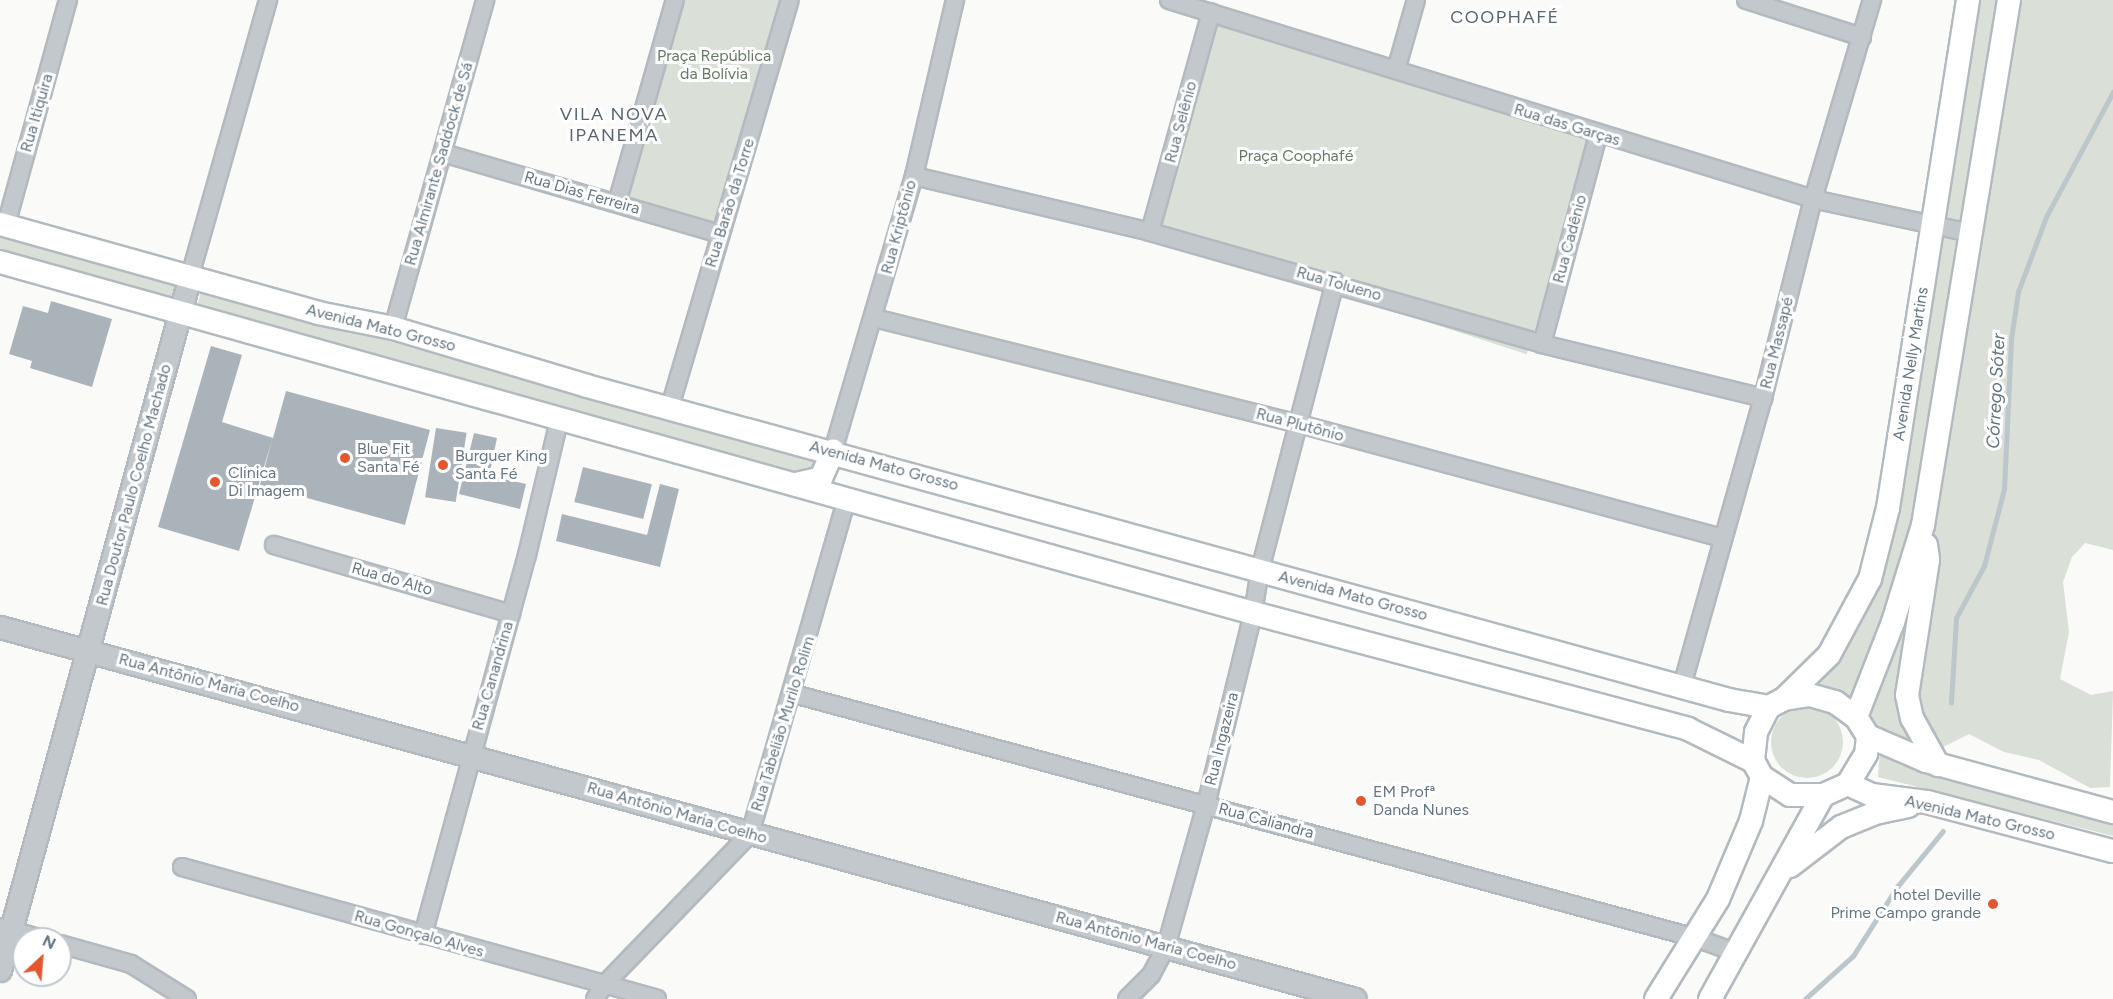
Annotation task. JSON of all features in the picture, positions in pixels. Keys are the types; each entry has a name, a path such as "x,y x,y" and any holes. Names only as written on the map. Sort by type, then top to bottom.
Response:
{"main road":[{"name":"Avenida Nelly Martins","path":"1777,703 1828,655 1870,579 1888,508 1968,0"},
{"path":"1856,717 1893,622 1923,525 2009,0"},
{"name":"Avenida Mato Grosso","path":"3,224 318,314 393,328 586,386 833,451 1682,686 1777,703"},
{"path":"0,262 180,315 560,417 1253,613 1688,729 1757,769 1790,795 1823,795 1848,784 1863,762 1868,736"},
{"path":"560,417 570,394 586,386"},
{"path":"795,484 821,478 833,451"},
{"path":"1923,525 1929,560 1906,695 1912,718 1938,765"},
{"path":"1656,999 1696,938 1718,899 1751,821 1757,769 1756,732 1777,703 1810,695 1835,702 1856,717 1868,736 1938,765 2113,812"},
{"name":"Avenida Mato Grosso","path":"1848,784 1872,795 1927,802 2113,851"},
{"path":"1710,999 1823,795"},
{"path":"1779,875 1841,827 1875,813 1927,802"}],"street":[{"name":"Rua Itiquira","path":"3,224 69,0"},
{"name":"Rua Doutor Paulo Coelho Machado","path":"0,970 6,928 90,652 190,276 268,0"},
{"name":"Rua Almirante Saddock de Sá","path":"393,328 443,153 483,0"},
{"path":"617,203 675,0"},
{"name":"Rua Barão da Torre","path":"670,407 790,0"},
{"name":"Rua Kriptônio","path":"833,451 914,176 955,0"},
{"name":"Rua das Garças","path":"1169,0 1598,135 1814,199 1970,232"},
{"path":"1396,70 1416,0"},
{"path":"1746,0 1862,38"},
{"name":"Rua Massapé","path":"1682,686 1763,398 1814,199 1872,0"},
{"name":"Rua Selênio","path":"1150,232 1211,12"},
{"name":"Rua Cadênio","path":"1542,344 1598,135"},
{"name":"Rua Dias Ferreira","path":"443,153 720,234"},
{"name":"Rua Tolueno","path":"914,176 1150,232 1335,282 1542,344 1763,398"},
{"name":"Rua Ingazeira","path":"1127,999 1151,975 1166,947 1206,805 1296,423 1335,282"},
{"name":"Rua Plutônio","path":"874,318 1296,423 1723,538"},
{"name":"Rua Canandrina","path":"423,935 471,753 511,614 560,417"},
{"name":"Rua Tabelião Murilo Rolim","path":"600,992 750,834 794,694 847,499"},
{"name":"Rua do Alto","path":"274,545 511,614"},
{"name":"Rua Antônio Maria Coelho","path":"0,627 471,753 750,834 1355,999"},
{"name":"Rua Caliandra","path":"794,694 1696,938 1737,953"},
{"name":"Rua Gonçalo Alves","path":"182,867 423,935 600,992 657,999"},
{"path":"72,947 131,964 187,999"}],"green space":[{"name":"Praça República da Bolívia","path":"675,0 790,0 720,234 617,203"},
{"path":"1973,0 2113,0 2113,550 2085,543 2072,557 2063,582 2069,632 2060,679 2091,695 2113,691 2110,787 2090,788 2039,760 2004,752 1969,734 1933,752 1911,753 1888,747 1863,710 1847,696 1814,686 1815,678 1857,618"},
{"name":"Praça Coophafé","path":"1211,12 1597,137 1527,354 1141,229"},
{"path":"0,236 196,289 191,308 0,257"},
{"path":"201,291 834,463 827,487 196,311"},
{"path":"1814,706 1833,716 1841,728 1843,742 1841,756 1833,768 1821,776 1800,778 1781,768 1773,756 1771,735 1781,716 1793,708"},
{"path":"1880,750 2113,817 2113,836 1878,777"}],"building":[{"path":"51,301 112,319 92,387 30,368 32,361 9,354 23,306 48,313"},
{"path":"211,346 242,355 222,422 273,438 286,391 430,430 405,525 260,485 272,440 239,551 158,527"},
{"name":"Burguer King Santa Fé","path":"436,428 467,433 456,502 425,497"},
{"path":"474,433 497,438 489,476 526,484 520,509 459,494"},
{"path":"583,467 652,484 643,519 574,502"},
{"path":"660,484 679,489 660,567 556,541 562,514 647,535"}],"waterway":[{"name":"Córrego Sóter","path":"1951,703 1956,618 1984,566 2004,489 2011,339 2018,292 2046,217 2113,92"},
{"name":"Córrego Sóter","path":"1805,999 1853,956 1897,887 1943,831"}],"place":[{"name":"Blue Fit Santa Fé","path":"345,458"},
{"name":"Burguer King Santa Fé","path":"443,465"},
{"name":"Clinica Di Imagem","path":"215,482"},
{"name":"EM Profª Danda Nunes","path":"1361,801"},
{"name":"hotel Deville Prime Campo grande","path":"1993,904"}],"district":[{"name":"COOPHAFÉ","path":"1505,17"},
{"name":"VILA NOVA IPANEMA","path":"614,125"}]}
